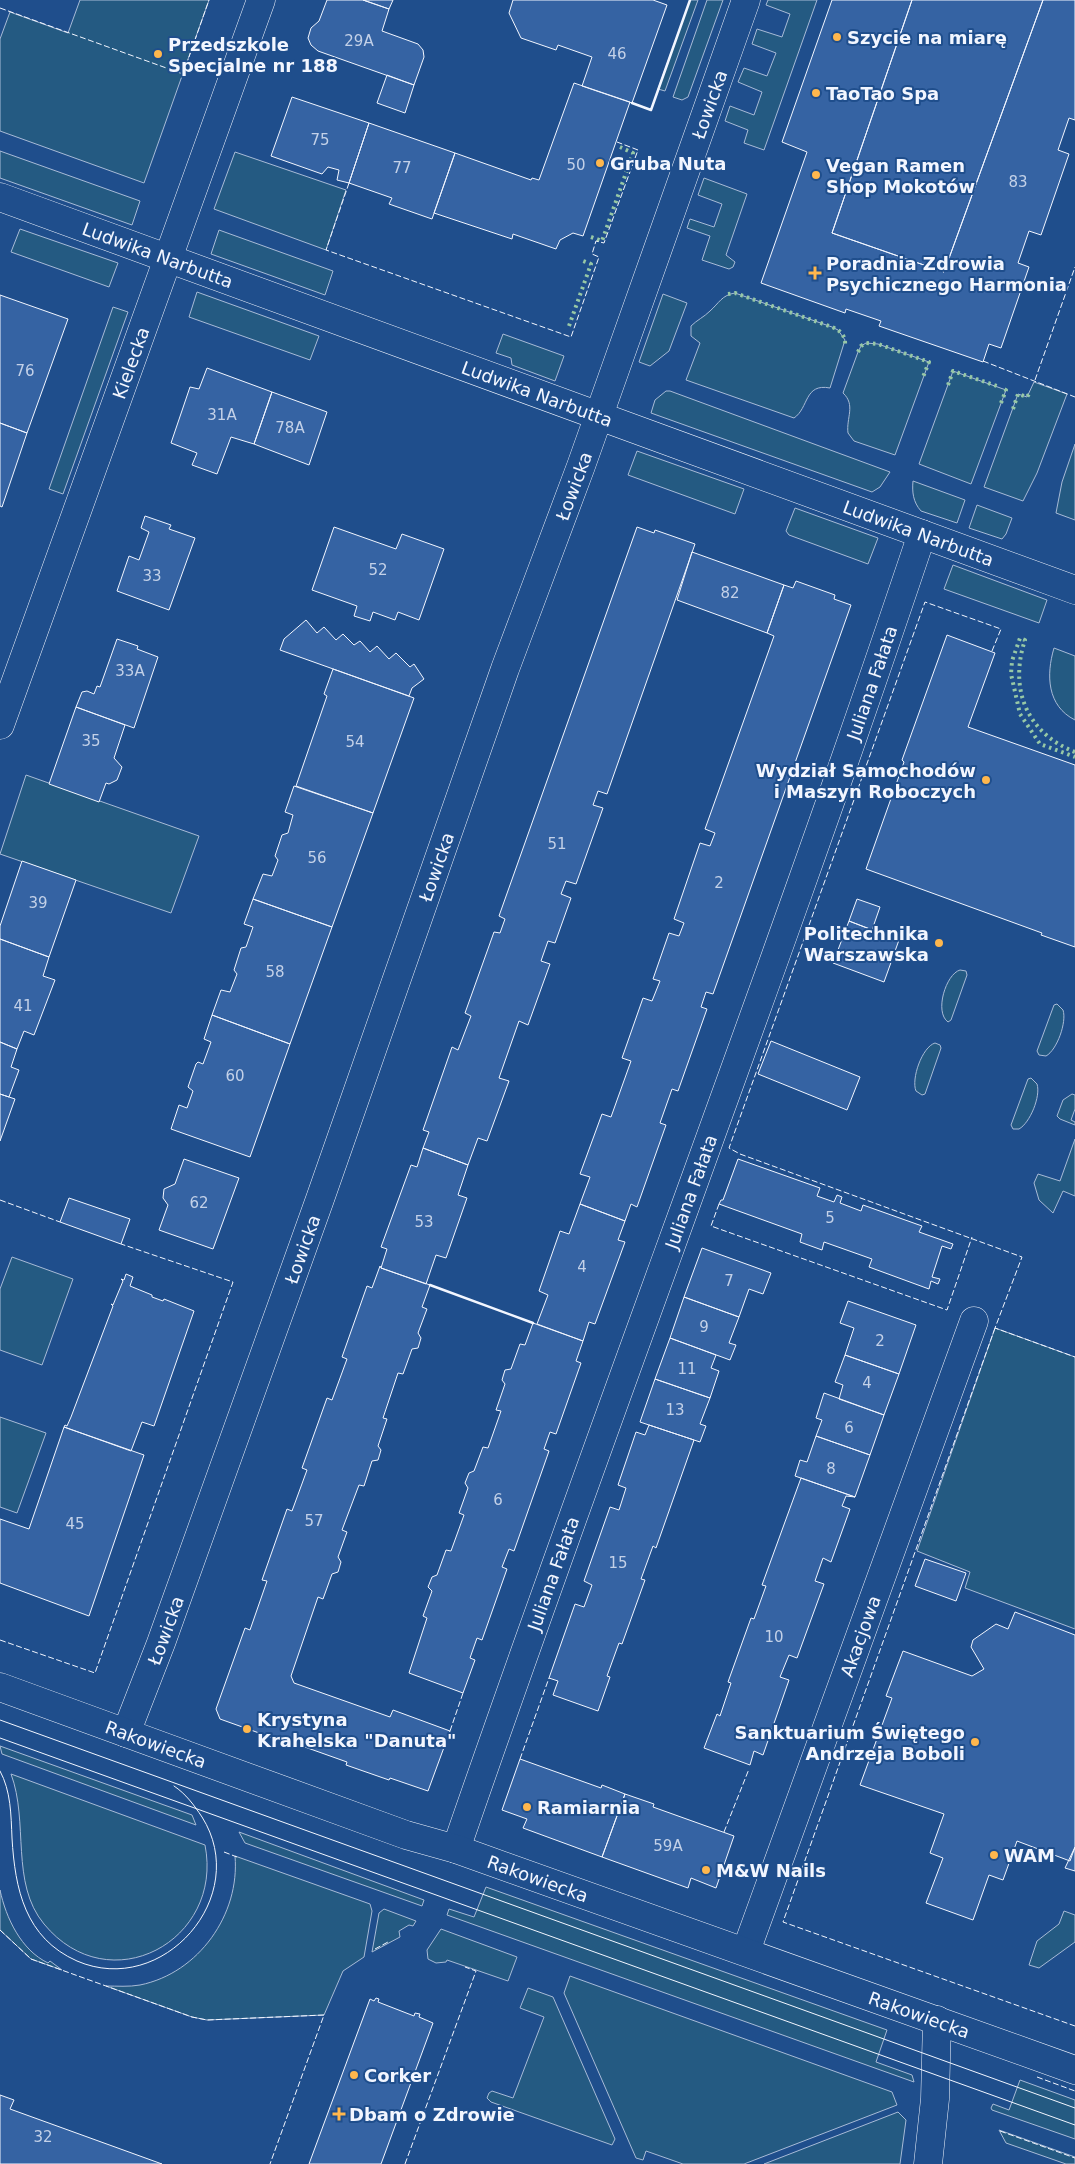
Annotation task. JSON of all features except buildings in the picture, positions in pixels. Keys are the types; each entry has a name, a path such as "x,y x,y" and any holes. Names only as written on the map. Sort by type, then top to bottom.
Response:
{"street":[{"name":"Kielecka","path":"0,726 261,0"},
{"name":"Łowicka","path":"126,1734 164,1634 317,1209 505,669 746,0"},
{"name":"Ludwika Narbutta","path":"0,197 1075,590"},
{"name":"Juliana Fałata","path":"456,1849 498,1726 704,1156 922,534"},
{"name":"Akacjowa","path":"746,1951 974,1321"},
{"name":"Rakowiecka","path":"0,1687 406,1835 456,1849 1075,2070"},
{"path":"928,2164 935,2099 937,2020"}],"shaded area":[{"path":"80,0 209,0 144,183 0,131 0,39 10,12 68,33"},
{"path":"690,0 698,0 665,91 658,89"},
{"path":"707,0 723,0 688,97 682,100 673,97"},
{"path":"768,0 817,0 764,150 744,143 748,130 725,121 730,106 754,115 762,92 738,82 744,68 767,76 776,53 752,44 757,29 782,37 790,14 766,5"},
{"path":"0,151 140,201 132,225 0,178"},
{"path":"235,152 346,190 326,250 214,209"},
{"path":"704,178 747,194 726,255 735,262 733,267 729,269 702,260 710,236 687,228 690,219 714,227 722,204 698,195"},
{"path":"20,229 118,263 109,287 11,252"},
{"path":"219,230 333,271 325,295 211,254"},
{"path":"197,292 319,336 310,360 189,317"},
{"path":"735,293 832,327 838,330 845,340 830,388 822,387 811,393 799,414 794,418 686,380 700,343 691,336 691,326 724,297"},
{"path":"663,294 687,303 669,351 650,366 639,362"},
{"path":"113,307 128,312 63,494 49,489"},
{"path":"503,334 564,356 555,381 512,365 511,358 496,353"},
{"path":"866,343 878,344 929,362 895,455 854,441 848,433 850,407 843,393 858,352 861,346"},
{"path":"953,371 1006,390 971,484 919,464"},
{"path":"1034,382 1067,394 1037,473 1023,501 984,487 1018,394 1027,397"},
{"path":"666,391 890,472 880,487 872,492 651,413 655,400"},
{"path":"1075,444 1075,520 1056,513 1062,482"},
{"path":"637,451 744,489 735,514 628,475"},
{"path":"913,481 965,500 957,523 921,511 914,497"},
{"path":"977,505 1012,518 1002,539 969,528"},
{"path":"795,508 878,538 868,564 789,535 786,531"},
{"path":"953,565 1047,600 1039,623 944,589"},
{"path":"1054,648 1075,656 1075,720 1059,707 1051,689 1050,669"},
{"path":"26,775 199,836 171,913 0,854"},
{"path":"960,970 966,971 967,975 951,1020 948,1022 944,1017 942,1002 950,978"},
{"path":"1057,1004 1063,1010 1064,1015 1060,1035 1050,1053 1046,1056 1039,1055 1037,1051 1054,1005"},
{"path":"935,1043 940,1045 941,1048 925,1094 922,1095 916,1091 916,1072 926,1050"},
{"path":"1031,1078 1037,1084 1038,1089 1034,1109 1023,1126 1019,1129 1013,1129 1011,1125 1028,1079"},
{"path":"1072,1094 1075,1095 1075,1109 1071,1120 1075,1122 1075,1125 1057,1116 1063,1100"},
{"path":"1075,1139 1075,1196 1063,1191 1053,1213 1039,1200 1034,1183 1038,1174 1060,1181"},
{"path":"12,1257 73,1279 42,1365 0,1350 0,1289"},
{"path":"995,1328 1075,1357 1075,1629 965,1588 970,1572 917,1551"},
{"path":"0,1417 46,1433 17,1513 0,1507"},
{"path":"0,1746 192,1815 196,1825 2,1754"},
{"path":"11,1774 205,1845 206,1879 197,1909 180,1933 156,1950 129,1959 99,1958 70,1947 44,1924 34,1908 27,1890 23,1871 19,1812"},
{"path":"239,1832 424,1900 422,1906 245,1843"},
{"path":"235,1856 370,1904 372,1911 364,1957 343,1971 324,2015 207,2020 192,2017 106,1986 136,1986 161,1978 180,1968 197,1954 212,1938 223,1919 231,1899 235,1878"},
{"path":"486,1887 887,2030 876,2062 912,2075 914,2082 447,1915 449,1909 474,1917"},
{"path":"0,1890 6,1911 23,1942 38,1957 48,1963 50,1961 62,1970 31,1959 0,1930"},
{"path":"384,1909 416,1921 413,1926 409,1925 399,1931 400,1937 372,1952 379,1913"},
{"path":"1064,1911 1075,1915 1075,1942 1039,1968 1029,1965 1037,1941 1059,1924"},
{"path":"441,1929 517,1957 508,1981 447,1960 446,1962 436,1963 428,1959 427,1950"},
{"path":"570,1976 892,2092 897,2105 744,2164 683,2164 646,2151 643,2160 636,2158 564,1993"},
{"path":"528,1988 553,1997 615,2139 612,2145 491,2102 487,2098 492,2091 513,2098 544,2017 520,2008"},
{"path":"1020,2080 1075,2100 1075,2139 992,2110 993,2104 1009,2110"},
{"path":"898,2112 906,2120 900,2164 764,2164"},
{"path":"999,2130 1075,2157 1075,2164 1066,2164 1006,2143"}],"tram line":[{"path":"0,1720 1075,2108"},
{"path":"0,1738 1075,2125"},
{"path":"0,1771 10,1803 16,1876 26,1910 34,1925 45,1939 59,1951 77,1961 109,1969 140,1965 168,1953 190,1933 207,1907 216,1878 215,1847 202,1817 190,1800 174,1786"}],"hedge":[{"path":"591,237 602,241 633,153 620,147"},
{"path":"569,326 591,264 583,261"},
{"path":"728,294 735,293 832,327 842,334 845,339 845,346"},
{"path":"858,352 861,346 866,343 878,344 929,362 923,377"},
{"path":"948,385 953,371 997,386"},
{"path":"1001,388 1006,390 1001,403"},
{"path":"1013,409 1018,394 1027,397 1029,394"},
{"path":"1075,752 1058,744 1044,733 1033,721 1026,707 1021,692 1019,675 1025,640 1020,638 1012,661 1011,674 1020,714 1040,744 1075,757"}],"fence":[{"path":"0,8 183,74 209,0"},
{"path":"349,183 326,250 571,337 599,257 592,254 596,241 604,243 638,150 617,142"},
{"path":"1035,380 1075,267"},
{"path":"983,361 1075,397"},
{"path":"992,651 1001,629 925,602 729,1148 740,1154 1022,1257 995,1328 1075,1357"},
{"path":"0,1200 60,1222"},
{"path":"719,1204 711,1226 947,1310 972,1237"},
{"path":"0,1640 95,1673 233,1282 121,1244"},
{"path":"995,1328 783,1922 1075,2026"},
{"path":"520,1759 549,1678"},
{"path":"450,1731 463,1693"},
{"path":"724,1832 749,1769"},
{"path":"224,1852 237,1857"},
{"path":"0,1930 31,1959 192,2017 207,2020 324,2015 270,2164"},
{"path":"375,1949 388,1942"},
{"path":"405,2164 476,1971 465,1967"},
{"path":"1037,2077 1075,2091"},
{"path":"1000,2131 1075,2158"}],"wall":[{"path":"632,103 651,110 690,0"},
{"path":"430,1285 533,1323"}],"place":[{"name":"Szycie na miarę","path":"837,37"},
{"name":"Przedszkole Specjalne nr 188","path":"158,54"},
{"name":"TaoTao Spa","path":"816,93"},
{"name":"Gruba Nuta","path":"600,163"},
{"name":"Vegan Ramen Shop Mokotów","path":"816,175"},
{"name":"Poradnia Zdrowia Psychicznego Harmonia","path":"815,273"},
{"name":"Wydział Samochodów i Maszyn Roboczych","path":"986,780"},
{"name":"Politechnika Warszawska","path":"939,943"},
{"name":"Krystyna Krahelska \"Danuta\"","path":"247,1729"},
{"name":"Sanktuarium Świętego Andrzeja Boboli","path":"975,1742"},
{"name":"Ramiarnia","path":"527,1807"},
{"name":"WAM","path":"994,1855"},
{"name":"M&W Nails","path":"706,1870"},
{"name":"Corker","path":"354,2075"},
{"name":"Dbam o Zdrowie","path":"339,2114"}]}
